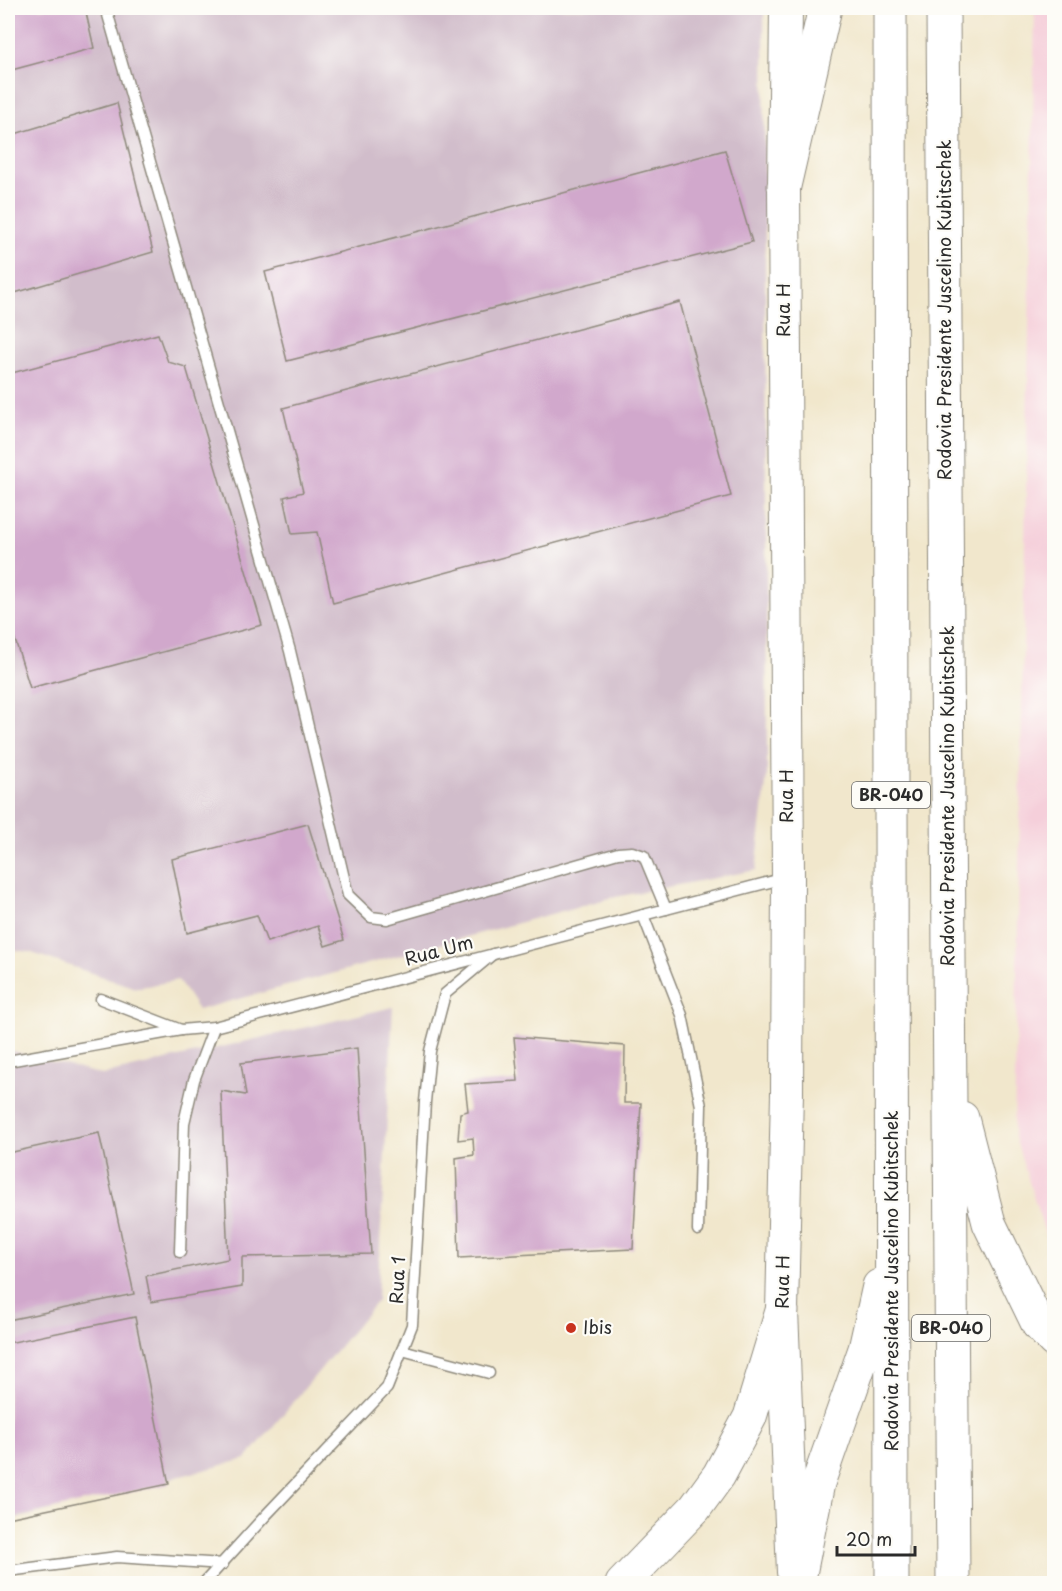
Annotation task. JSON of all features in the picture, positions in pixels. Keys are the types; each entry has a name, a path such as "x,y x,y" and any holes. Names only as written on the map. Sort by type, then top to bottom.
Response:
{"highway":[{"path":"784,186 825,8"},
{"name":"Rodovia Presidente Juscelino Kubitschek","path":"890,8 892,1584"},
{"name":"Rodovia Presidente Juscelino Kubitschek","path":"943,8 953,1584"},
{"path":"950,1072 989,1223 1046,1332"},
{"path":"796,1584 818,1483 865,1349 892,1229"},
{"path":"622,1584 695,1508 719,1475 750,1417 782,1311"}],"main road":[{"name":"Rua H","path":"786,8 784,186 788,878 787,1093 782,1311 796,1584"},
{"path":"1046,1332 1054,1361"}],"lane":[{"path":"106,8 290,651 348,895 371,917 387,919 618,853 632,852 644,856 666,909"},
{"name":"Rua Um","path":"101,999 182,1030 214,1027 788,878"},
{"path":"643,915 682,1015 701,1106 698,1230"},
{"name":"Rua 1","path":"203,1584 387,1388 412,1325 430,1051 445,994 493,954"},
{"path":"180,1252 184,1122 194,1080 214,1027"},
{"path":"8,1061 182,1030"},
{"path":"402,1350 489,1373"},
{"path":"8,1571 117,1557 223,1564"}],"shaded area":[{"path":"8,8 764,8 767,775 756,870 610,898 198,1010 178,980 136,988 29,952 8,949"},
{"path":"1035,8 1054,8 1054,1262 1014,1134"},
{"path":"393,1007 377,1301 246,1459 8,1521 8,1050 102,1075"}],"building":[{"path":"8,8 85,8 94,48 8,71"},
{"path":"117,103 153,252 8,295 8,136"},
{"path":"725,150 752,242 287,361 265,272"},
{"path":"680,302 731,496 333,603 317,532 292,534 284,497 303,492 283,408"},
{"path":"158,334 168,362 186,367 262,625 30,688 8,617 8,374"},
{"path":"308,824 344,940 325,946 318,926 267,942 257,915 187,933 172,859"},
{"path":"514,1037 625,1046 624,1103 641,1103 633,1249 459,1258 456,1158 474,1155 473,1138 458,1140 460,1113 468,1111 465,1084 518,1081"},
{"path":"357,1048 371,1254 242,1257 242,1287 151,1302 146,1276 228,1259 221,1091 246,1095 241,1063"},
{"path":"99,1133 134,1294 8,1320 8,1153"},
{"path":"135,1317 169,1484 8,1518 8,1343"}],"place":[{"name":"Ibis","path":"571,1328"}]}
